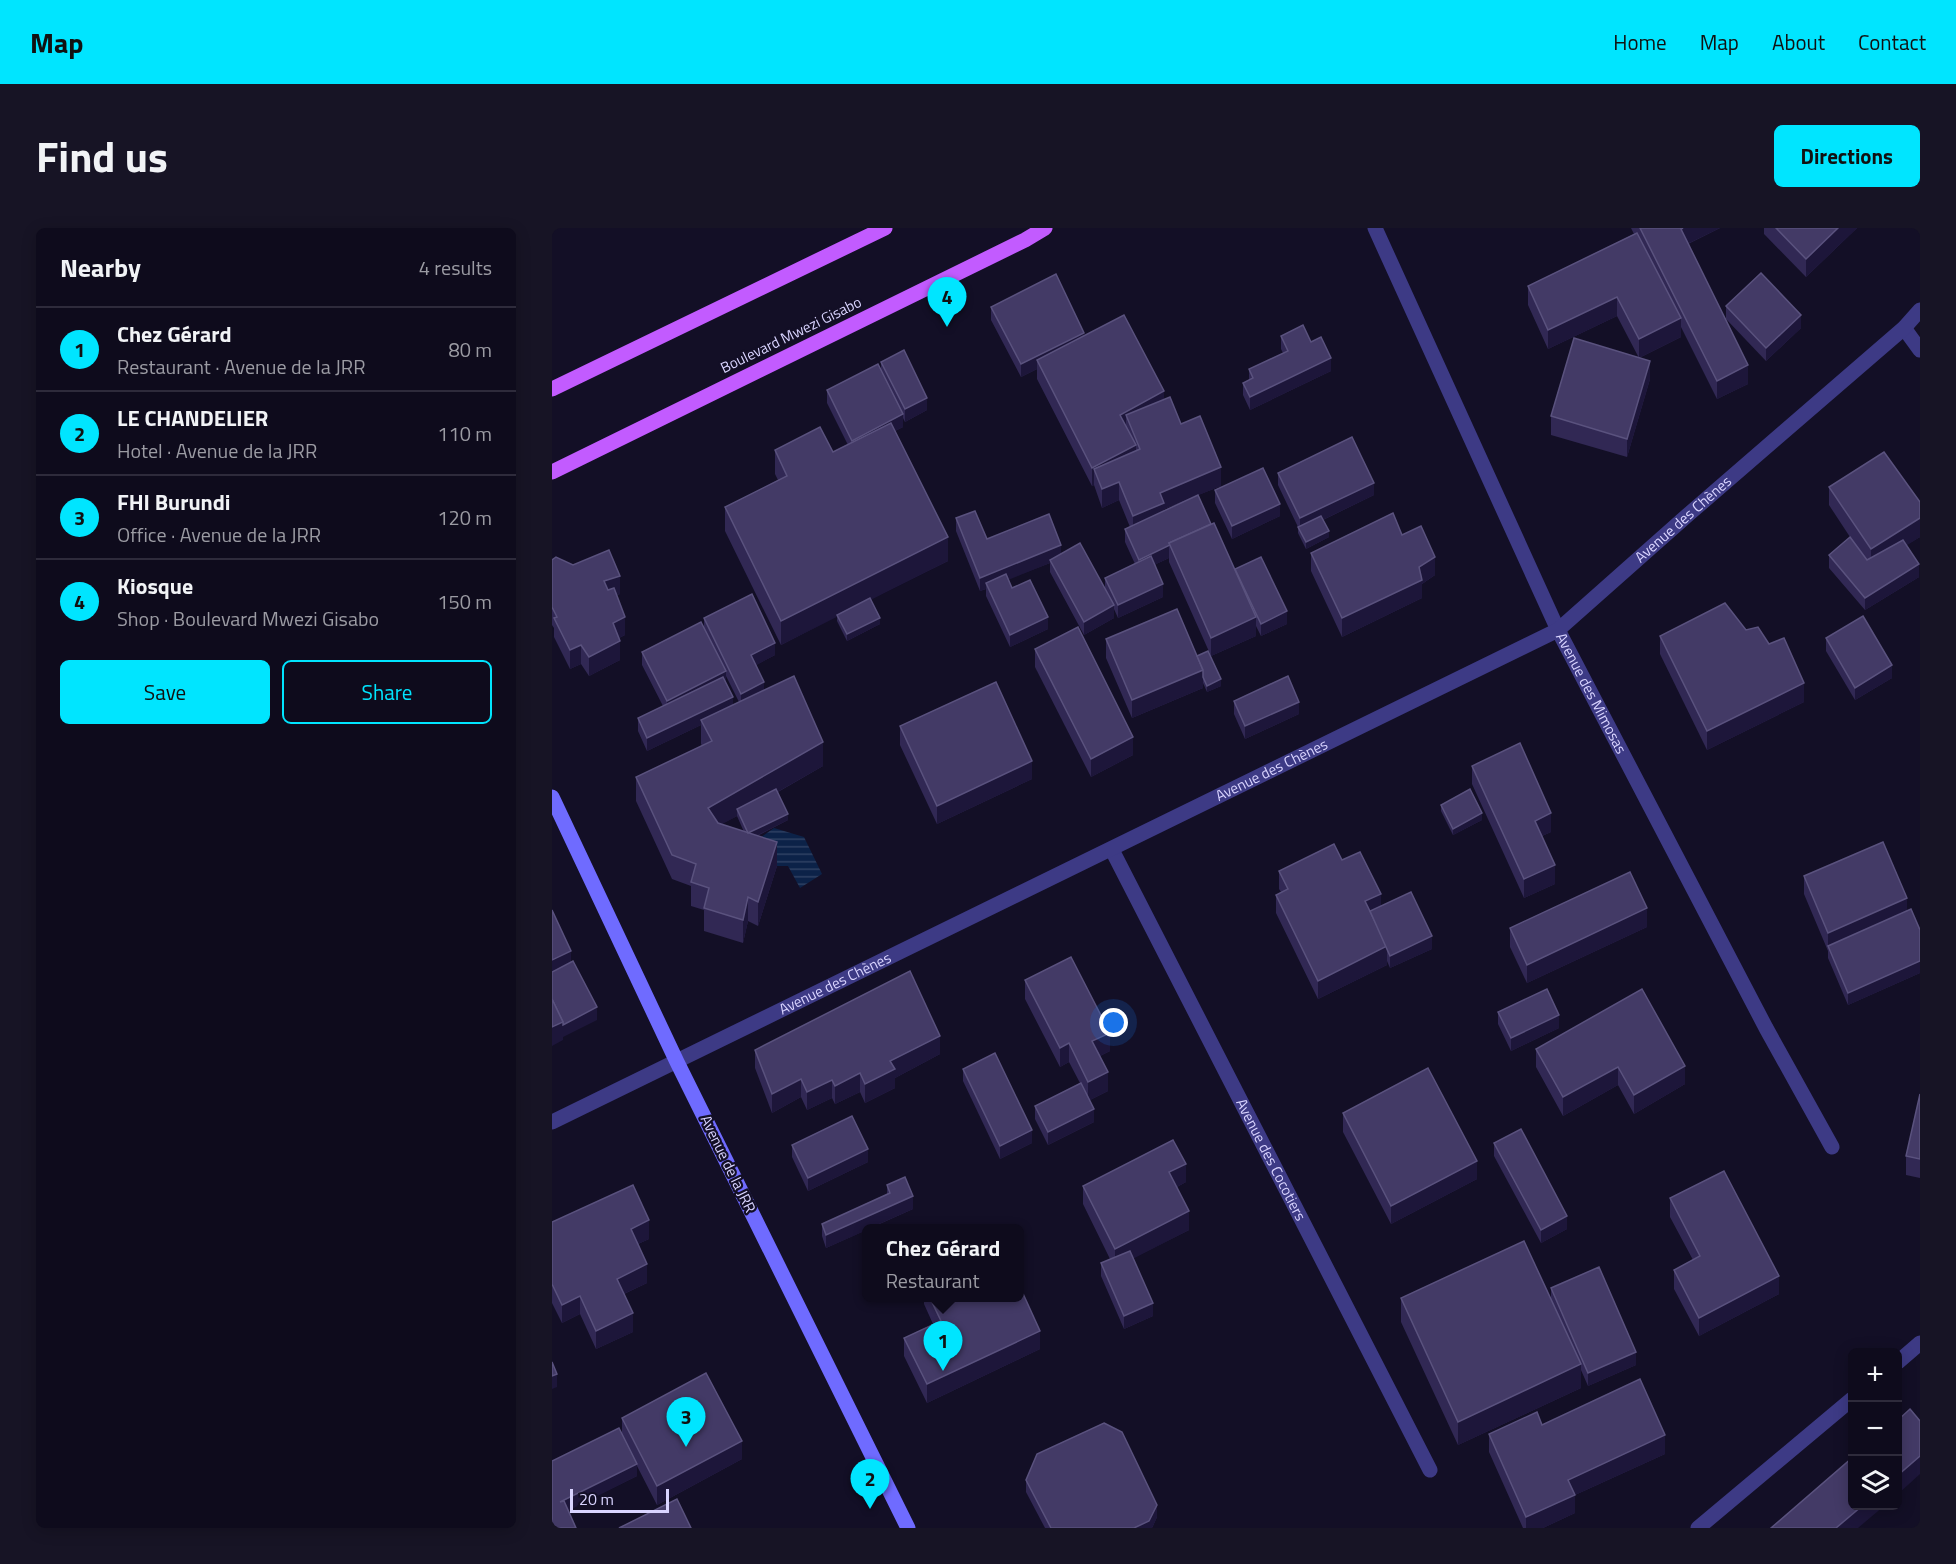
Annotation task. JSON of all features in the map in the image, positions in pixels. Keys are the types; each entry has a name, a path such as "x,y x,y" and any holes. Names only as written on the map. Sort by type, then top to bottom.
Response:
{"main road":[{"path":"552,389 885,228"},
{"name":"Boulevard Mwezi Gisabo","path":"552,472 1025,240 1045,228"}],"street":[{"name":"Avenue des Mimosas","path":"1375,228 1558,630 1766,1028 1832,1147"},
{"name":"Avenue des Chènes","path":"552,1122 1558,630 1904,328 1920,310"},
{"path":"1904,328 1920,350"},
{"name":"Avenue de la JRR","path":"552,797 677,1062 908,1528"},
{"name":"Avenue des Cocotiers","path":"1112,850 1430,1470"},
{"path":"1902,1359 1920,1343"},
{"path":"1698,1528 1848,1402"}],"water":[{"path":"774,828 804,837 822,874 800,888 788,866 777,866 760,838"}],"building":[{"path":"1640,228 1683,228 1681,229 1748,365 1717,381"},
{"path":"1776,228 1838,228 1806,259"},
{"path":"1637,233 1681,318 1639,339 1617,297 1548,330 1528,286"},
{"path":"1761,273 1801,315 1766,348 1726,306"},
{"path":"1056,274 1084,333 1021,364 991,307"},
{"path":"1124,315 1164,391 1120,415 1136,445 1092,468 1037,360"},
{"path":"1303,325 1311,342 1321,337 1331,358 1250,397 1243,383 1253,378 1249,369 1288,351 1281,336"},
{"path":"1574,338 1650,361 1627,439 1551,416"},
{"path":"904,350 927,398 905,409 881,362"},
{"path":"878,364 903,414 852,441 827,390"},
{"path":"1170,397 1181,424 1200,416 1221,467 1160,493 1164,503 1133,516 1119,482 1102,489 1094,469 1140,449 1126,415"},
{"path":"891,423 948,537 781,621 725,507 787,476 775,450 820,427 833,452"},
{"path":"1352,437 1374,483 1300,518 1278,473"},
{"path":"1884,452 1920,502 1920,518 1871,549 1829,487"},
{"path":"1263,468 1280,504 1232,526 1215,490"},
{"path":"1198,495 1211,524 1139,560 1125,529"},
{"path":"975,511 987,539 1049,514 1061,545 980,578 956,518"},
{"path":"1393,513 1402,535 1421,526 1435,557 1419,567 1422,580 1342,618 1311,553"},
{"path":"1321,516 1329,531 1306,542 1298,527"},
{"path":"1214,523 1256,617 1211,638 1169,543"},
{"path":"1850,537 1867,560 1903,540 1919,564 1865,598 1829,555"},
{"path":"1080,543 1114,605 1084,622 1050,560"},
{"path":"609,550 620,576 604,581 608,590 614,588 625,617 613,623 620,641 589,657 581,645 570,650 554,618 557,617 552,607 552,560 556,557 573,565"},
{"path":"1151,556 1163,584 1118,605 1105,578"},
{"path":"1261,557 1287,611 1261,624 1235,569"},
{"path":"1006,574 1012,588 1030,580 1048,617 1010,635 986,583"},
{"path":"752,594 775,643 751,655 764,682 741,694 704,618"},
{"path":"870,598 880,618 847,634 837,615"},
{"path":"1725,603 1746,630 1758,627 1769,644 1784,638 1804,683 1707,731 1660,636"},
{"path":"1177,609 1203,670 1132,700 1106,639"},
{"path":"1863,616 1892,665 1855,688 1826,638"},
{"path":"701,622 726,671 667,701 642,652"},
{"path":"1078,627 1133,737 1091,759 1035,649"},
{"path":"1208,651 1221,679 1207,686 1197,656"},
{"path":"794,676 823,742 708,808 718,823 777,842 758,902 748,897 743,920 704,908 709,888 691,882 696,864 672,855 636,777 712,741 701,720"},
{"path":"1288,676 1299,702 1245,726 1234,701"},
{"path":"723,677 733,697 647,738 638,718"},
{"path":"996,682 1032,761 937,806 900,726"},
{"path":"1520,743 1551,813 1535,821 1555,865 1524,879 1472,766"},
{"path":"776,789 788,814 748,833 737,809"},
{"path":"1470,789 1482,813 1453,829 1441,805"},
{"path":"1883,842 1907,898 1828,933 1804,876"},
{"path":"1334,844 1342,860 1360,852 1381,894 1365,901 1387,946 1318,981 1276,895 1288,889 1279,871"},
{"path":"1630,872 1647,908 1527,965 1510,928"},
{"path":"1411,892 1432,936 1390,956 1370,911"},
{"path":"1911,909 1920,930 1920,961 1848,993 1828,946"},
{"path":"552,910 571,951 552,960"},
{"path":"1071,957 1110,1033 1092,1041 1108,1072 1088,1082 1069,1043 1060,1048 1025,980"},
{"path":"573,961 597,1007 563,1025 552,999 552,972"},
{"path":"910,971 940,1036 890,1061 895,1069 865,1084 860,1073 835,1086 832,1080 807,1092 801,1079 772,1094 755,1050"},
{"path":"1547,989 1559,1015 1511,1038 1498,1012"},
{"path":"1642,989 1685,1066 1634,1095 1618,1067 1563,1097 1536,1049"},
{"path":"552,999 563,1022 552,1027"},
{"path":"995,1053 1032,1130 1000,1146 963,1069"},
{"path":"1428,1068 1477,1161 1391,1206 1343,1113"},
{"path":"1081,1083 1094,1109 1048,1132 1035,1106"},
{"path":"1920,1094 1920,1159 1906,1156"},
{"path":"852,1116 868,1149 808,1178 792,1145"},
{"path":"1521,1129 1567,1216 1541,1230 1494,1143"},
{"path":"1173,1140 1186,1164 1169,1172 1189,1211 1115,1249 1083,1186"},
{"path":"1724,1171 1779,1276 1699,1318 1674,1270 1700,1256 1670,1198"},
{"path":"905,1177 913,1196 826,1235 822,1224 890,1193 887,1185"},
{"path":"633,1185 649,1220 631,1229 647,1264 617,1279 633,1313 596,1331 580,1296 562,1305 552,1284 552,1222"},
{"path":"1524,1241 1581,1364 1458,1422 1401,1298"},
{"path":"1130,1251 1153,1303 1124,1316 1101,1263"},
{"path":"1599,1267 1636,1352 1588,1373 1551,1288"},
{"path":"1024,1296 1040,1331 927,1384 904,1338 941,1321 932,1302 1024,1302"},
{"path":"552,1362 557,1374 552,1376"},
{"path":"706,1373 742,1441 657,1486 622,1418"},
{"path":"1640,1379 1665,1435 1568,1480 1575,1495 1526,1517 1489,1434 1537,1412 1542,1425"},
{"path":"1910,1409 1920,1421 1920,1456 1902,1472 1902,1456 1902,1416"},
{"path":"1104,1423 1122,1432 1157,1505 1149,1521 1134,1528 1051,1528 1026,1480 1037,1454"},
{"path":"619,1428 637,1464 560,1502 564,1501 576,1528 552,1528 552,1461"},
{"path":"1848,1461 1848,1510 1857,1510 1836,1528 1771,1528"},
{"path":"677,1499 691,1528 619,1528"}],"place":[{"name":"Kiosque","path":"947,327"},
{"name":"Chez Gérard","path":"943,1371"},
{"name":"FHI Burundi","path":"686,1447"},
{"name":"LE CHANDELIER","path":"870,1509"}]}
